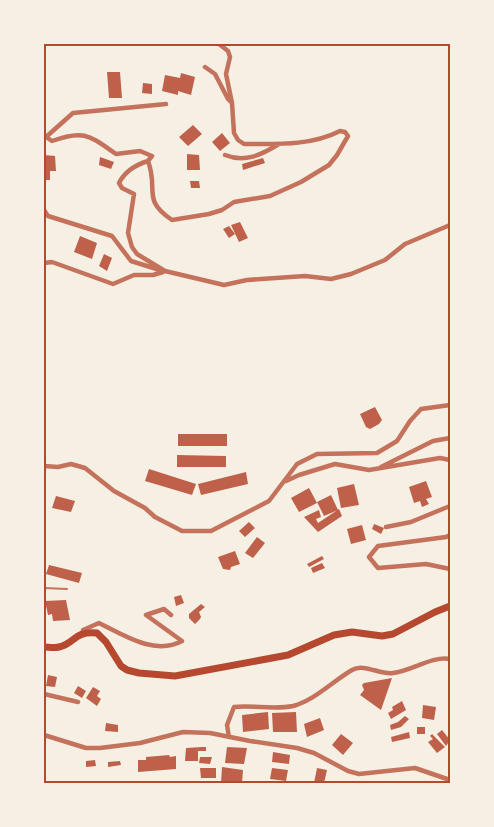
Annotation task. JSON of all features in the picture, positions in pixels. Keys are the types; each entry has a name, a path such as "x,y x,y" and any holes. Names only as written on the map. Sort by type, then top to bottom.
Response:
{"main road":[{"path":"44,647 61,647 82,633 97,633 121,666 127,670 175,676 288,654 334,634 352,632 382,636 393,634 450,606"}],"street":[{"path":"148,161 152,173 154,204 158,210 172,220 209,214 222,210 234,202 270,196 302,182 329,165 337,155 348,136 345,132 340,131 312,141 279,144 244,144 238,140 234,133 232,104 226,74 230,57 228,51 219,44"},
{"path":"205,68 215,74 232,104"},
{"path":"165,271 137,254 132,247 128,233 134,194 122,188 119,183 122,176 132,168 148,161 152,156 140,151 116,154 88,135 68,135 52,141 46,137 74,112 166,104"},
{"path":"225,154 236,159 253,158 279,144"},
{"path":"44,210 48,216 112,236 131,261 224,285 247,280 305,276 331,279 351,274 385,260 405,244 450,225"},
{"path":"44,264 52,262 113,284 134,275 153,275 165,271"},
{"path":"44,466 58,467 71,464 85,468 114,491 182,531 211,531 269,501 297,464 317,454 377,453 397,441 421,409 450,405"},
{"path":"284,483 298,475 335,464 369,470 381,467 433,441 450,438"},
{"path":"381,467 389,468 440,458 450,460"},
{"path":"386,527 411,522 450,506"},
{"path":"450,535 378,546 369,557 378,568 426,564 450,569"},
{"path":"82,633 83,630 99,623 143,644 175,645 182,641 146,615 164,609 171,615"},
{"path":"229,736 226,725 234,707 282,708 296,705 319,693 351,670 359,668 392,674 442,659 450,659"},
{"path":"44,694 78,702"},
{"path":"44,735 86,747 100,748 140,743 195,731 297,748 314,753 348,771 359,774 415,768 450,780"}],"lane":[{"path":"44,588 67,589"}],"building":[{"path":"107,72 120,72 122,98 109,98"},
{"path":"181,73 195,77 191,95 178,91 178,95 162,91 165,75 180,78"},
{"path":"143,83 152,84 152,94 142,93"},
{"path":"193,125 202,134 188,146 179,137"},
{"path":"222,133 230,143 220,151 212,142"},
{"path":"187,154 199,155 200,170 187,170"},
{"path":"44,155 55,156 56,171 50,171 50,180 44,180"},
{"path":"100,157 114,162 111,169 99,165"},
{"path":"263,158 265,163 243,170 242,164"},
{"path":"190,181 199,181 200,188 191,188"},
{"path":"240,222 248,238 239,242 231,225"},
{"path":"229,226 235,234 229,238 223,229"},
{"path":"80,236 97,243 92,259 74,252"},
{"path":"104,254 112,258 107,271 99,266"},
{"path":"375,407 382,420 370,429 366,427 360,414"},
{"path":"178,434 227,434 227,446 178,446"},
{"path":"177,455 226,456 226,467 177,467"},
{"path":"149,469 196,484 192,495 145,481"},
{"path":"246,472 248,484 201,495 198,484"},
{"path":"426,481 432,497 426,499 429,504 422,507 420,501 414,503 409,487"},
{"path":"354,484 359,505 341,508 337,488"},
{"path":"309,488 317,503 299,512 291,498"},
{"path":"331,495 338,510 324,516 317,502"},
{"path":"56,496 75,501 71,512 52,508"},
{"path":"339,509 342,516 318,532 304,517 319,510 321,517 316,519 318,523"},
{"path":"249,522 255,528 245,537 239,531"},
{"path":"374,524 384,528 381,534 372,529"},
{"path":"362,525 366,540 351,544 347,529"},
{"path":"257,537 265,543 253,558 245,553"},
{"path":"235,551 240,564 231,567 230,570 223,569 218,557"},
{"path":"322,556 324,559 309,567 307,564"},
{"path":"322,563 325,568 313,573 311,568"},
{"path":"49,565 82,573 79,583 46,574"},
{"path":"181,595 184,603 176,606 174,597"},
{"path":"66,600 70,620 53,621 52,614 48,615 45,601"},
{"path":"201,604 205,607 199,612 201,617 195,624 189,618 189,614"},
{"path":"48,675 57,677 55,687 46,686"},
{"path":"392,678 381,710 360,695 364,690 362,685 364,683"},
{"path":"78,686 86,691 82,698 74,693"},
{"path":"93,687 100,691 97,696 101,699 97,706 86,698"},
{"path":"402,701 406,710 391,719 388,713 393,710 392,707"},
{"path":"423,705 436,707 434,720 422,718"},
{"path":"268,712 269,729 243,732 242,715"},
{"path":"296,712 297,732 273,732 272,713"},
{"path":"405,716 409,719 401,727 391,730 390,725"},
{"path":"320,718 324,730 307,737 304,724"},
{"path":"106,723 118,725 118,732 105,731"},
{"path":"417,727 425,727 425,734 417,734"},
{"path":"442,730 450,740 446,746 437,734"},
{"path":"409,732 410,738 392,742 391,737"},
{"path":"341,734 353,743 343,755 332,745"},
{"path":"432,734 445,747 437,753 428,742 433,739 430,736"},
{"path":"206,747 206,751 198,751 198,761 185,761 186,748"},
{"path":"227,747 247,748 244,764 225,763"},
{"path":"273,752 290,755 289,764 272,762"},
{"path":"169,755 170,757 176,756 176,769 138,772 138,760"},
{"path":"200,757 212,757 210,764 199,763"},
{"path":"95,760 96,766 86,767 86,761"},
{"path":"120,761 121,765 108,767 108,762"},
{"path":"222,767 243,770 242,783 221,783"},
{"path":"200,768 216,768 216,778 201,778"},
{"path":"272,768 288,770 286,781 270,779"},
{"path":"317,768 327,770 324,783 314,783"}]}
